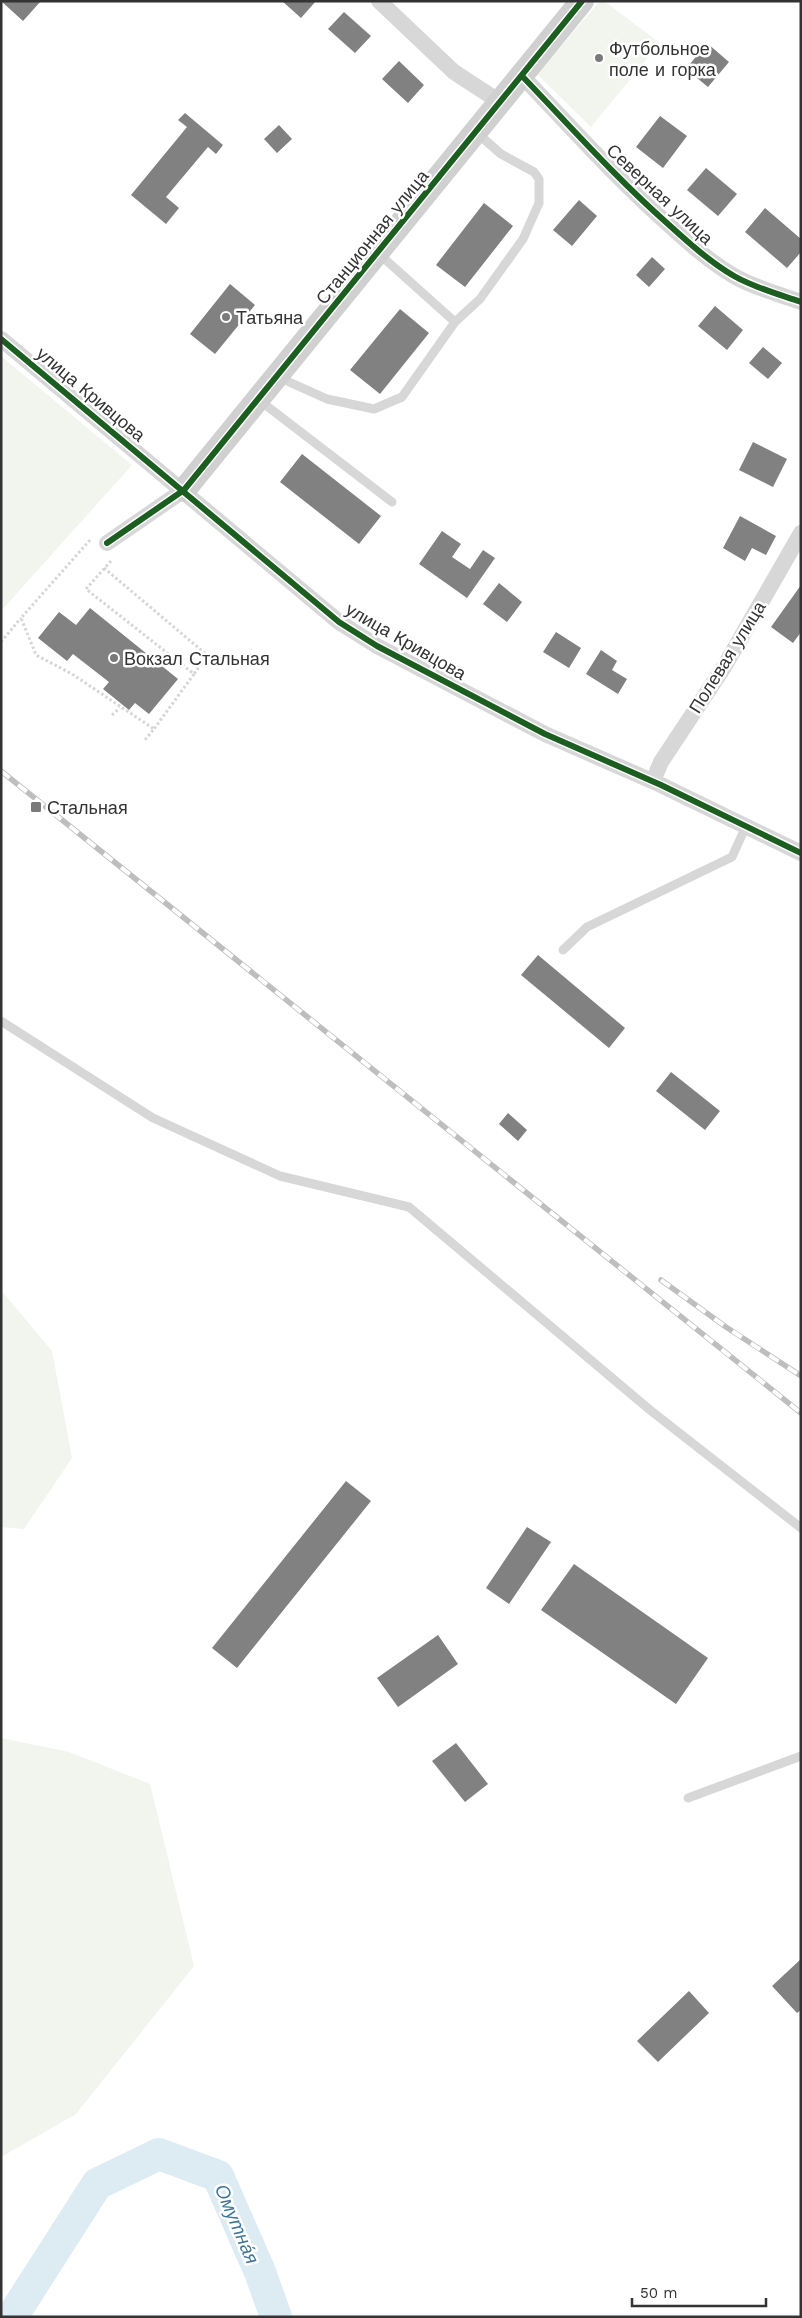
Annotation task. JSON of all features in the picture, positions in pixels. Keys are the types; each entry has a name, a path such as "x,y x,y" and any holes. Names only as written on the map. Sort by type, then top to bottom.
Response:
{"street":[{"path":"379,1 454,72 500,102"},
{"name":"Станционная улица","path":"184,490 278,377 582,1"},
{"name":"Северная улица","path":"522,76 590,149 698,251 732,275 754,286 801,302"},
{"name":"улица Кривцова","path":"1,339 184,490 317,604 340,622 377,646 545,734 654,781 801,853"},
{"path":"107,543 184,490"},
{"name":"Полевая улица","path":"654,781 661,762 724,668 801,534"}],"lane":[{"path":"278,377 327,399 374,409 402,397 455,322 480,298 517,247 539,202 539,179 534,172 501,154 476,132"},
{"path":"378,253 455,322"},
{"path":"259,400 392,502"},
{"path":"563,950 587,927 732,857 746,826"},
{"path":"1,1021 152,1118 280,1176 409,1207 650,1410 801,1528"},
{"path":"688,1798 801,1756"}],"path":[{"path":"1,642 90,540"},
{"path":"111,560 86,589 194,674"},
{"path":"104,568 207,655 145,740"},
{"path":"21,618 36,655 72,674 154,729"},
{"path":"112,715 120,708"}],"shaded area":[{"name":"Футбольное поле и горка","path":"600,1 604,1 660,43 591,127 537,74"},
{"path":"1,356 132,465 1,611"},
{"path":"1,1290 52,1351 72,1458 24,1529 1,1527"},
{"path":"1,1738 69,1752 150,1784 194,1966 76,2114 3,2156 1,2154"}],"building":[{"path":"1,1 41,1 23,21"},
{"path":"282,1 316,1 301,18"},
{"path":"344,12 371,36 355,53 328,29"},
{"path":"707,43 729,62 708,87 686,69"},
{"path":"399,61 424,85 408,103 382,79"},
{"path":"185,113 223,145 216,154 208,147 166,197 179,208 166,224 131,195 187,127 178,120"},
{"path":"660,116 687,136 663,168 636,147"},
{"path":"279,125 292,139 277,153 264,139"},
{"path":"706,168 737,194 718,216 687,190"},
{"path":"579,200 597,216 572,246 553,230"},
{"path":"484,203 513,226 465,287 436,265"},
{"path":"765,208 801,239 801,252 787,268 745,232"},
{"path":"652,257 665,269 649,287 636,275"},
{"path":"230,284 255,305 215,354 190,334"},
{"path":"715,306 743,330 727,350 698,326"},
{"path":"400,309 429,333 380,394 350,370"},
{"path":"763,347 782,363 768,379 749,363"},
{"path":"753,442 787,459 773,487 739,470"},
{"path":"302,454 381,516 359,544 280,482"},
{"path":"740,516 776,536 766,555 752,548 745,561 723,548"},
{"path":"442,531 461,544 452,557 470,569 483,550 495,558 467,598 419,564"},
{"path":"499,583 522,602 507,622 483,604"},
{"path":"801,585 801,632 793,643 771,627"},
{"name":"Вокзал Стальная","path":"90,608 178,679 149,714 135,703 129,710 103,689 109,682 73,654 67,661 38,638 59,612 76,625"},
{"path":"556,632 581,648 569,668 543,652"},
{"path":"601,650 617,661 612,670 627,679 618,694 586,674"},
{"path":"538,955 625,1028 609,1048 521,975"},
{"path":"671,1072 720,1111 705,1130 656,1091"},
{"path":"508,1113 527,1130 518,1141 499,1124"},
{"path":"346,1481 371,1501 237,1668 212,1648"},
{"path":"527,1527 551,1542 509,1604 486,1588"},
{"path":"574,1564 708,1658 676,1704 541,1610"},
{"path":"438,1635 458,1664 398,1707 377,1678"},
{"path":"456,1743 488,1784 465,1802 432,1761"},
{"path":"801,1959 801,2010 797,2013 772,1986"},
{"path":"689,1991 709,2013 658,2062 637,2041"}],"waterway":[{"name":"Омутна́я","path":"12,2317 97,2184 159,2154 218,2176 260,2272 276,2317"}],"railway":[{"path":"1,771 801,1413"},
{"path":"661,1280 726,1327 801,1376"}],"cycle path":[{"path":"107,543 184,490 582,1"},
{"path":"522,76 630,188 700,252 725,271 742,280 801,302"},
{"path":"1,339 339,622 377,646 545,734 661,785 801,853"}],"place":[{"name":"Футбольное поле и горка","path":"599,58"},
{"name":"Татьяна","path":"226,317"},
{"name":"Вокзал Стальная","path":"114,658"},
{"name":"Стальная","path":"36,807"}]}
